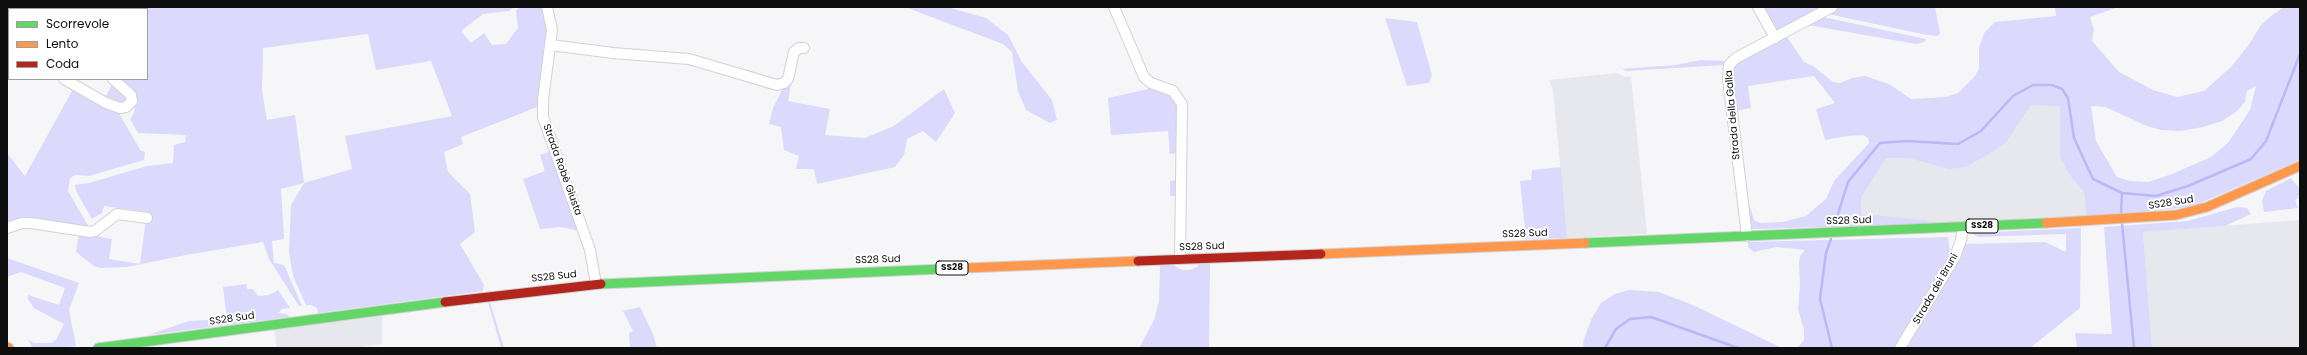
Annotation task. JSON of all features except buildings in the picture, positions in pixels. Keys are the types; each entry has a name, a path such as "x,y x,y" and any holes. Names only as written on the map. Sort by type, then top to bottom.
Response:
{"main road":[{"name":"SS28 Sud","path":"98,348 524,291 596,284 1862,232 2145,218 2176,215 2207,207 2300,166"}],"street":[{"name":"Strada Robè Giusta","path":"547,7 552,27 551,45 543,100 543,117 590,250 596,284"},
{"path":"1114,7 1144,77 1151,83 1173,91 1182,104 1180,259"},
{"path":"1758,7 1774,38"},
{"name":"Strada della Galla","path":"1747,236 1728,70 1730,63 1736,58 1832,7"},
{"path":"551,45 613,53 689,59 777,85 784,83 788,79 794,52 799,48 804,48"},
{"path":"66,80 106,102 120,108 126,107 131,104 131,94 114,80"},
{"path":"7,228 22,223 34,223 90,232 95,231 117,214 147,218"},
{"name":"Strada dei Bruni","path":"1900,348 1955,257 1960,245 1963,227"}],"shaded area":[{"path":"7,7 35,7 36,8 8,8 7,43"},
{"path":"82,7 514,7 509,11 483,14 461,31 471,43 484,33 492,45 506,44 518,28 516,10 520,7 545,7 549,22 540,106 461,137 463,144 444,152 448,172 470,194 475,232 460,244 484,285 483,291 318,313 317,308 311,305 306,305 293,276 289,252 291,205 304,183 281,189 284,239 272,241 274,263 284,265 302,306 299,306 269,259 263,242 127,267 100,268 94,266 76,252 79,233 112,239 109,259 140,264 147,212 104,206 102,213 92,219 76,191 75,185 89,183 147,166 173,163 174,145 185,142 186,135 138,133 130,119 134,113 136,102 120,80 148,80 148,8","holes":["368,34 376,70 431,61 452,116 345,136 352,169 304,183 295,115 267,120 262,90 263,48"]},
{"path":"905,7 947,7 986,18 1008,35 1022,62 1052,100 1057,120 1050,123 1026,110 1018,91 1012,52 1003,44"},
{"path":"1763,7 1825,7 1782,30 1777,30"},
{"path":"1839,7 1935,7 1940,33 1938,36 1927,35 1828,14"},
{"path":"2055,7 2118,7 2090,17 2094,30 2092,41 2119,72 2153,90 2177,97 2204,91 2232,66 2250,43 2261,25 2271,16 2284,7 2300,7 2300,160 2191,207 2086,217 2084,192 2071,177 2060,158 2060,106 2031,105 2005,144 1966,167 1948,169 1909,158 1886,158 1861,198 1861,214 1924,220 1931,224 1752,229 1749,226 1746,194 1754,220 1760,223 1783,222 1806,216 1826,199 1834,181 1869,143 1868,138 1863,135 1825,140 1816,109 1835,103 1814,76 1748,86 1751,108 1735,111 1731,76 1735,63 1787,37 1804,62 1813,66 1833,82 1840,83 1852,78 1865,76 1889,84 1911,99 1946,97 1958,93 1975,76 1979,69 1979,48 1984,33 1995,22 2056,16","holes":["2256,86 2250,110 2228,143 2211,157 2172,174 2148,182 2130,181 2117,177 2096,141 2091,106 2105,107 2147,126 2161,130 2180,131 2203,127 2222,121 2236,112 2245,102 2247,91"]},
{"path":"1823,17 1926,39 1924,42 1916,44 1808,25"},
{"path":"1385,18 1417,22 1432,75 1429,83 1407,86"},
{"path":"1701,60 1727,61 1725,65 1627,71 1621,69 1676,65"},
{"path":"1617,73 1625,77 1631,76 1647,234 1567,238 1553,90 1549,80"},
{"path":"791,83 788,101 830,109 825,135 865,138 894,126 944,89 955,113 936,142 923,131 907,139 904,155 895,167 817,184 814,169 796,169 799,156 784,150 781,127 769,124 773,108 782,90"},
{"path":"112,84 128,98 124,105 105,98"},
{"path":"1153,88 1170,93 1177,101 1178,153 1170,154 1168,131 1111,135 1108,98"},
{"path":"75,89 117,110 141,151 145,152 144,160 89,176 75,175 70,178 68,191 90,229 7,225 7,153 25,176 72,91"},
{"path":"2031,105 2060,105 2060,158 2071,177 2084,192 2086,217 1931,224 1861,214 1861,198 1886,158 1909,158 1948,169 2005,144"},
{"path":"552,151 580,231 560,227 540,229 523,179 545,171 540,155"},
{"path":"1561,167 1567,238 1526,239 1520,181 1531,180 1532,170"},
{"path":"2291,178 2300,189 2300,197 2295,200 2298,208 2264,212 2262,201 2266,191"},
{"path":"1178,180 1177,196 1170,196 1170,181"},
{"path":"2237,207 2247,208 2251,214 2225,226 2143,232 2152,348 2077,348 2075,333 2112,334 2104,227 2188,221"},
{"path":"2300,220 2300,348 2152,348 2143,232"},
{"path":"2081,228 2080,308 2030,348 1904,348 1964,244 2045,242 2066,252 2066,234 1978,237 1972,233"},
{"path":"1948,237 1951,258 1897,348 1797,348 1804,340 1804,330 1798,309 1800,285 1799,263 1800,256 1805,250 1777,247 1754,252 1748,247 1748,242"},
{"path":"7,258 79,283 69,310 76,346 50,348 32,347 28,339 34,343 51,343 56,340 64,324 34,308 28,299 28,295 59,305 65,288 21,272 7,277"},
{"path":"1200,263 1210,263 1209,348 1139,348 1154,320 1159,301 1160,265 1171,264 1182,270 1190,270 1197,267"},
{"path":"246,284 247,289 253,289 258,296 269,295 278,290 290,308 282,309 278,313 287,314 289,317 148,335 189,321 227,319 223,287"},
{"path":"1629,290 1659,292 1695,306 1782,348 1584,348 1583,342 1591,320 1601,303 1615,294"},
{"path":"488,302 490,302 504,348 501,348"},
{"path":"640,307 653,334 657,348 630,348 629,333 633,331 623,311"},
{"path":"382,316 382,344 355,348 277,348 274,330"}],"waterway":[{"path":"1834,227 1848,182 1880,143 1907,141 1958,144 1981,131 2013,96 2033,85 2052,85 2062,89 2068,98 2074,138 2093,179 2122,193 2156,196 2188,186 2251,159 2266,141 2300,54"},
{"path":"2121,212 2122,193"},
{"path":"2122,223 2134,348"},
{"path":"1831,239 1826,253 1820,299 1832,348"},
{"path":"1605,348 1616,329 1630,319 1651,317 1738,348"}],"traffic: fast":[{"path":"1585,243 2046,223"},
{"path":"601,284 942,269"},
{"path":"98,348 445,302"}],"traffic: slow":[{"path":"2046,223 2176,215 2207,207 2300,166"},
{"path":"1321,254 1585,243"},
{"path":"942,269 1138,261"}],"traffic: jam":[{"path":"1138,261 1321,254"},
{"path":"445,302 601,284"}]}
